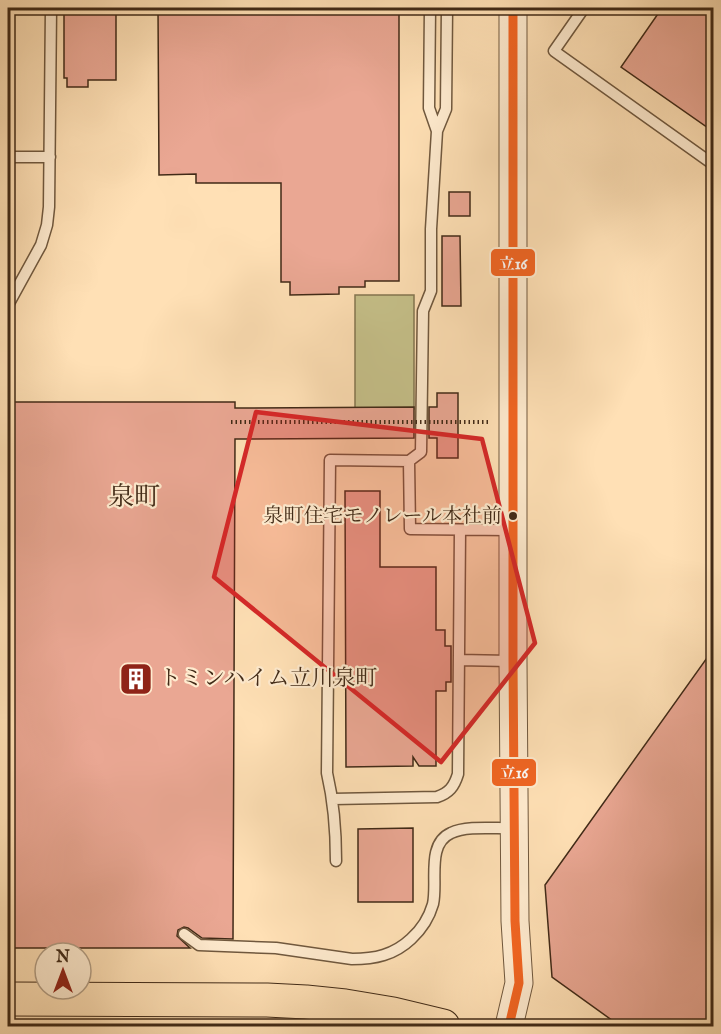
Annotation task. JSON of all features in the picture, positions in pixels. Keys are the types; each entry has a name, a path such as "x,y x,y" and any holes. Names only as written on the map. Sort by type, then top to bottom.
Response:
{"main road":[{"path":"8,999 306,1002 393,1014 443,1026"}],"street":[{"path":"509,1026 519,983 515,921 513,661 513,8"}],"lane":[{"path":"8,305 41,245 47,225 51,8"},
{"path":"430,8 429,108 437,131"},
{"path":"336,861 333,799 327,773 330,460 409,461 421,452 423,311 430,291 437,131 446,109 447,8"},
{"path":"584,8 554,51 714,165"},
{"path":"8,157 50,157"},
{"path":"409,461 410,529 513,530"},
{"path":"333,799 436,798 446,794 454,786 458,774 460,530"},
{"path":"459,660 513,661"},
{"path":"184,934 199,945 276,948 342,957 365,958 387,955 402,947 418,933 428,919 433,903 435,852 441,840 451,833 464,829 515,828"}],"path":[{"path":"231,422 496,422"}],"highlighted area":[{"path":"256,412 482,439 535,643 441,762 214,577"}],"shaded area":[{"path":"355,295 414,295 414,409 355,409"}],"building":[{"path":"64,8 116,8 116,80 88,80 88,87 67,87 67,78 64,78"},
{"path":"158,8 399,8 399,281 365,281 365,287 339,287 339,294 290,295 290,282 281,282 281,183 196,183 196,174 159,175"},
{"path":"662,8 714,8 714,132 621,67"},
{"path":"449,192 470,192 470,216 449,216"},
{"path":"442,236 460,236 461,306 442,306"},
{"path":"437,393 458,393 458,458 437,458 437,438 429,438 429,407 437,407"},
{"path":"8,402 235,402 235,408 414,407 414,438 235,439 233,939 202,938 184,927 178,930 177,936 190,948 93,948 93,941 33,941 33,948 8,948"},
{"path":"345,491 380,491 380,567 436,567 436,630 445,630 445,646 451,646 451,682 446,682 446,691 436,691 436,766 419,766 413,757 413,766 346,767"},
{"path":"714,648 714,1026 620,1026 552,977 545,885"},
{"path":"413,828 413,902 358,902 358,829"}],"transit line":[{"name":"立16","path":"509,1026 519,983 515,921 513,661 513,8"}],"place":[{"name":"泉町住宅モノレール本社前","path":"513,516"},
{"name":"トミンハイム立川泉町","path":"136,679"}],"district":[{"name":"泉町","path":"134,497"}]}
